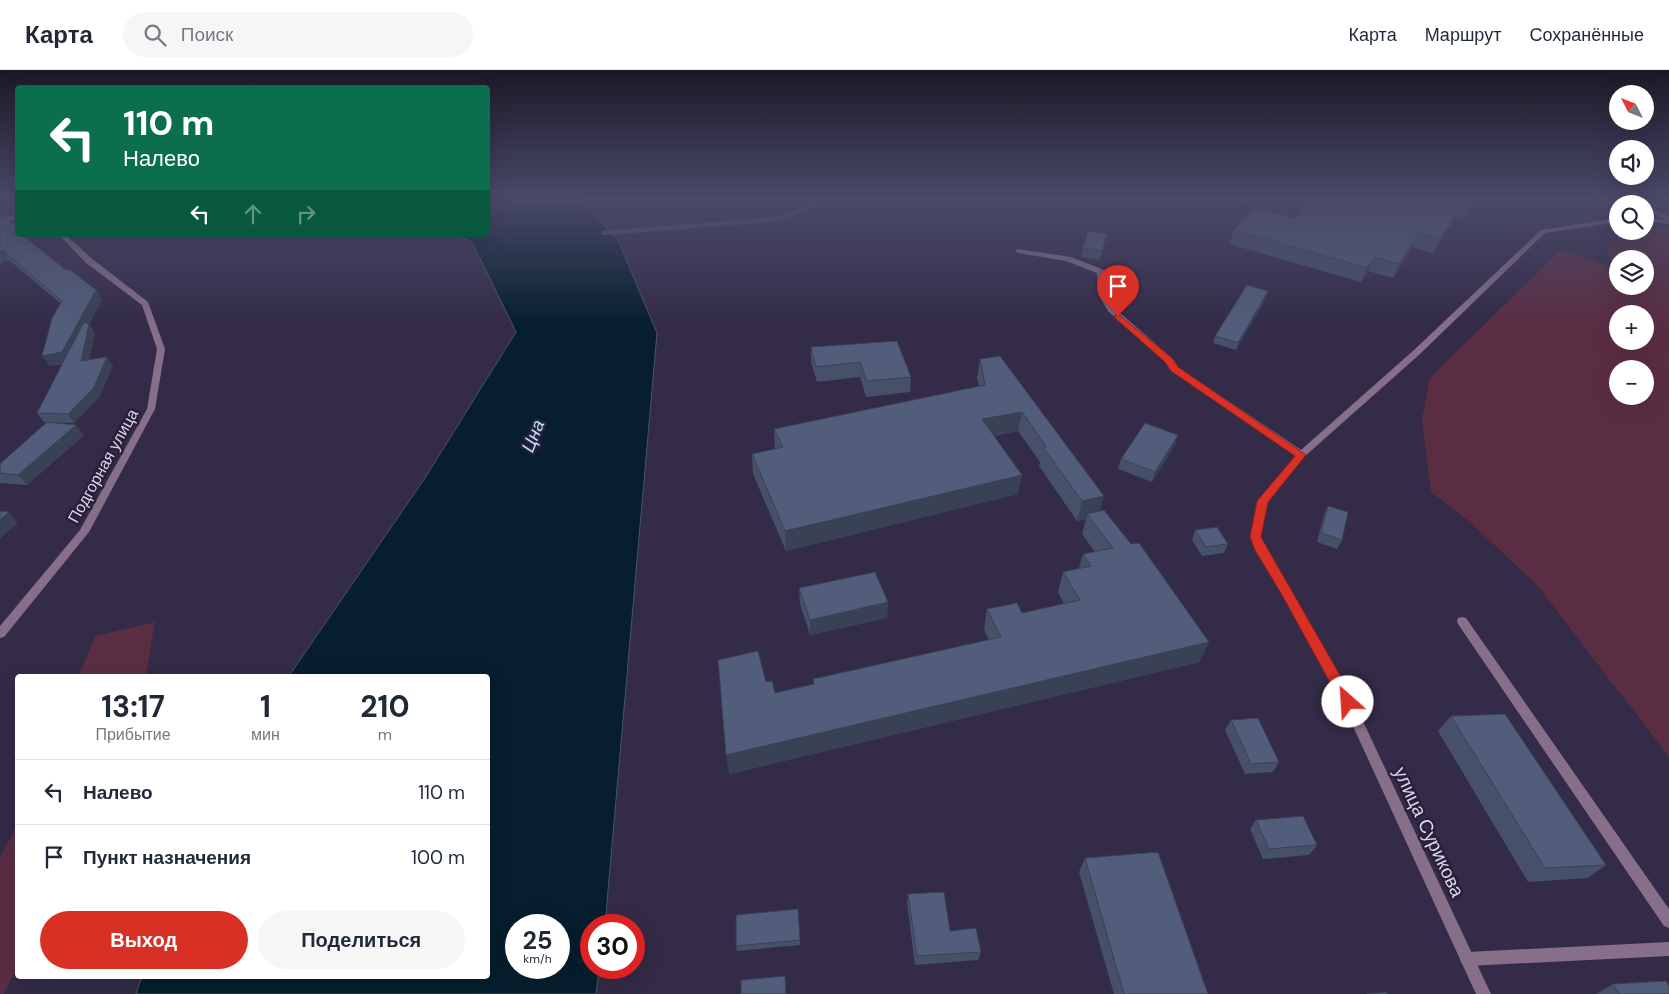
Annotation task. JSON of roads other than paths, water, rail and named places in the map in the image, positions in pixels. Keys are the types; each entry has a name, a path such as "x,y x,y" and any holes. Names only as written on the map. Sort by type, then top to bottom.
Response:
{"street":[{"name":"Подгорная улица","path":"0,634 84,532 151,408 161,349 145,304 88,260 67,240"},
{"name":"улица Сурикова","path":"1484,994 1340,685 1261,550 1256,537 1263,501 1301,455 1417,352 1534,240"},
{"path":"1018,251 1068,259 1101,272 1102,294 1111,310 1169,360 1175,369 1301,455"},
{"path":"1462,620 1669,921"},
{"path":"1467,959 1669,949"}],"water":[{"name":"Цна","path":"468,240 618,240 657,333 606,914 580,914 580,979 598,979 596,994 136,994 141,979 490,979 490,674 290,674 425,478 516,332 472,242"}]}
